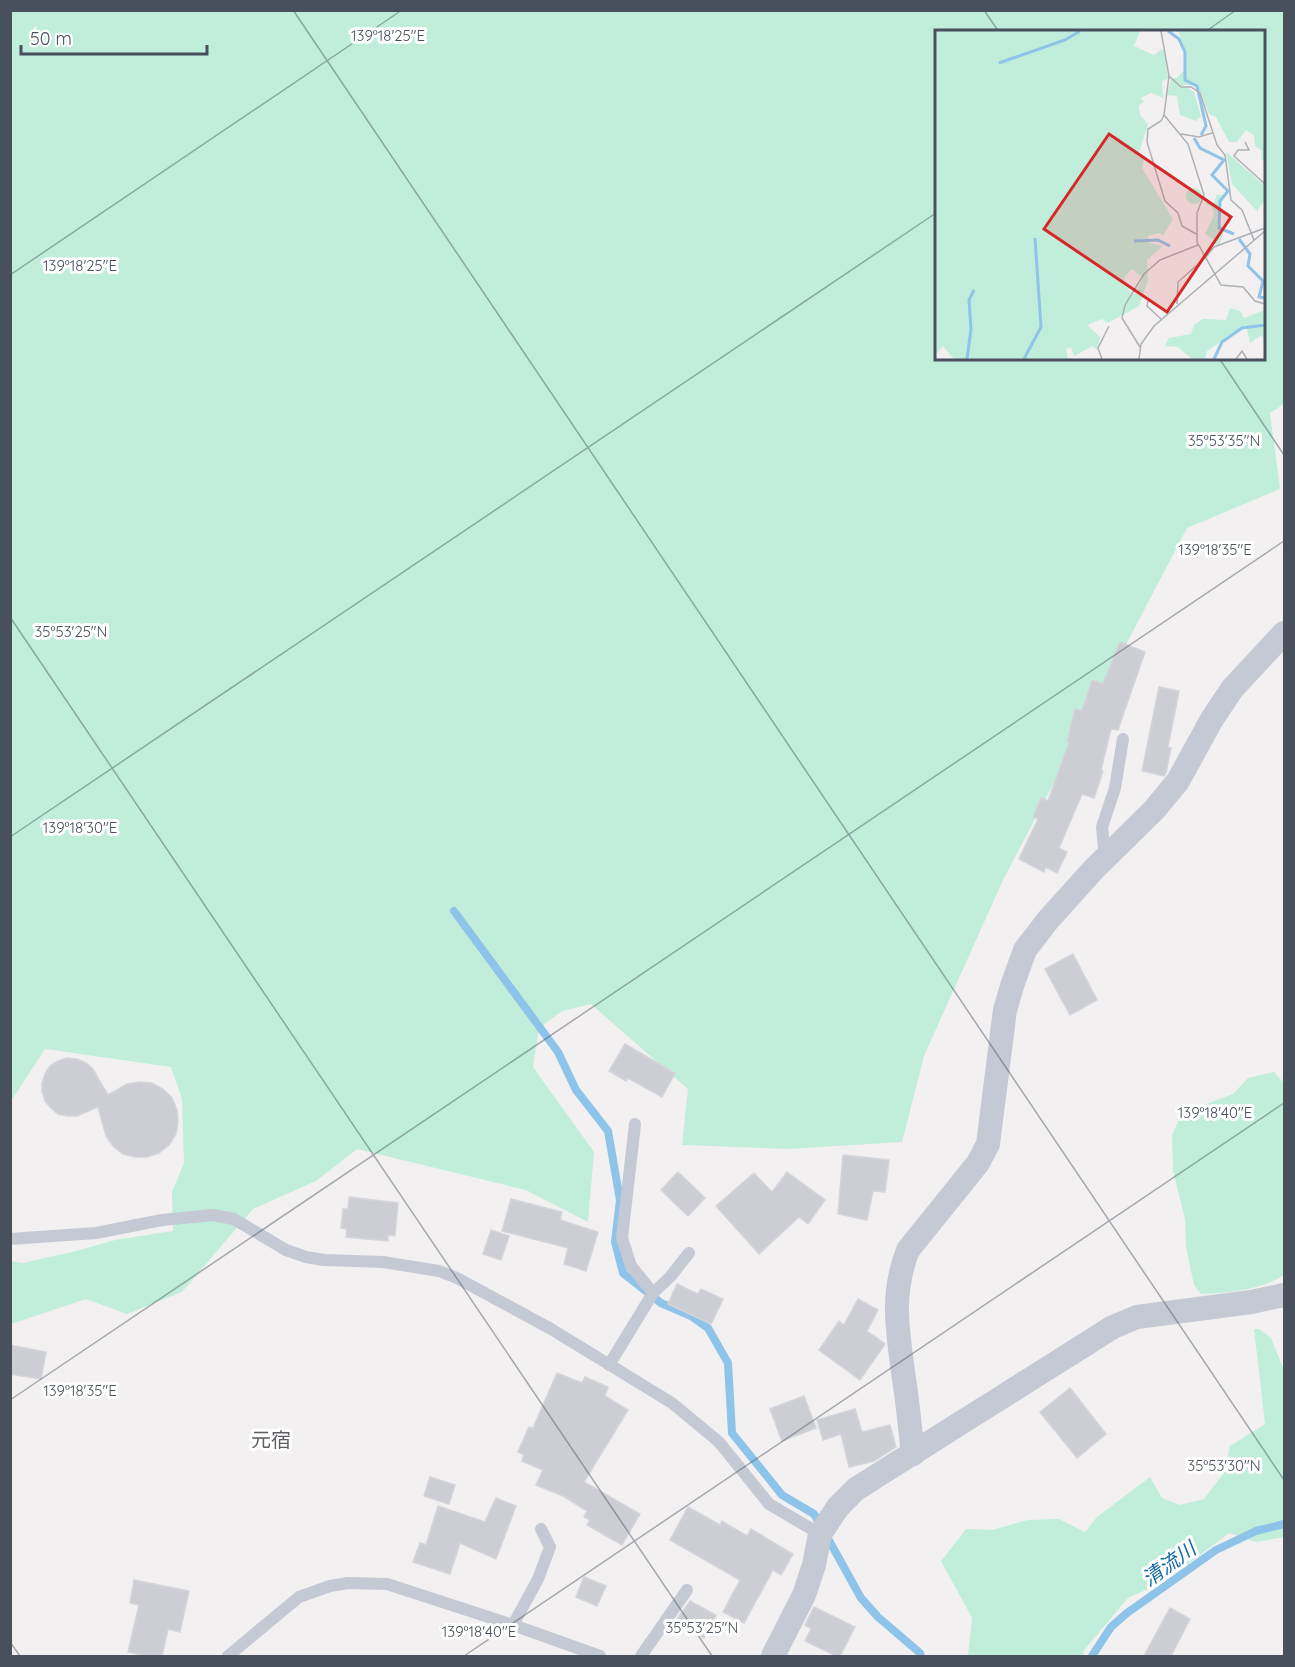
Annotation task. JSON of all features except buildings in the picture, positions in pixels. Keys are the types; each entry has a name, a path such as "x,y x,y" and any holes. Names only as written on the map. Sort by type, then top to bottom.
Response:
{"street":[{"path":"913,1454 896,1315 897,1290 902,1265 908,1250 978,1164 988,1144 1005,1010 1025,950 1048,920 1105,858 1154,810 1178,781 1212,719 1232,689 1284,633"},
{"path":"773,1656 804,1594 814,1565 820,1534 838,1507 856,1489 1113,1327 1137,1317 1251,1302 1284,1295"}],"lane":[{"path":"1105,858 1102,827 1115,788 1123,739"},
{"path":"635,1124 622,1239 631,1266 653,1293"},
{"path":"10,1239 96,1233 162,1220 213,1215 234,1219 286,1250 306,1257 324,1260 383,1262 439,1271 457,1278 551,1329 672,1403 719,1442 770,1504 820,1534"},
{"path":"609,1365 653,1293 670,1277 689,1253"},
{"path":"513,1625 538,1579 550,1547 541,1529"},
{"path":"228,1656 299,1597 330,1586 348,1583 387,1584 600,1656"},
{"path":"641,1656 687,1590"}],"green space":[{"path":"11,11 1284,11 1284,404 1270,413 1280,489 1187,528 1003,880 924,1056 902,1142 787,1149 682,1145 688,1089 591,1004 562,1011 539,1028 533,1067 594,1152 588,1222 526,1190 357,1149 316,1181 253,1209 182,1292 127,1314 86,1299 11,1324 11,1261 23,1263 115,1240 173,1231 172,1192 184,1163 182,1099 171,1067 45,1049 11,1101"},
{"path":"1274,1072 1284,1083 1284,1275 1255,1288 1201,1294 1194,1285 1186,1247 1185,1219 1173,1171 1172,1135 1182,1113 1233,1094 1248,1078"},
{"path":"1254,1329 1259,1329 1271,1338 1284,1370 1284,1537 1257,1542 1229,1533 1157,1585 1128,1598 1084,1650 1083,1656 968,1656 972,1618 941,1561 966,1529 992,1530 1028,1520 1059,1519 1085,1532 1097,1517 1150,1477 1162,1498 1180,1505 1204,1499 1223,1474 1230,1446 1265,1424"}],"waterway":[{"path":"454,911 558,1052 576,1090 608,1131 620,1200 615,1242 623,1273 661,1303 691,1316 708,1328 728,1363 732,1433 782,1495 814,1514 820,1524"},
{"name":"清流川","path":"1092,1656 1111,1627 1127,1613 1216,1550 1256,1531 1284,1524"},
{"path":"826,1535 861,1598 878,1617 921,1656"}],"district":[{"name":"元宿","path":"271,1440"}]}
